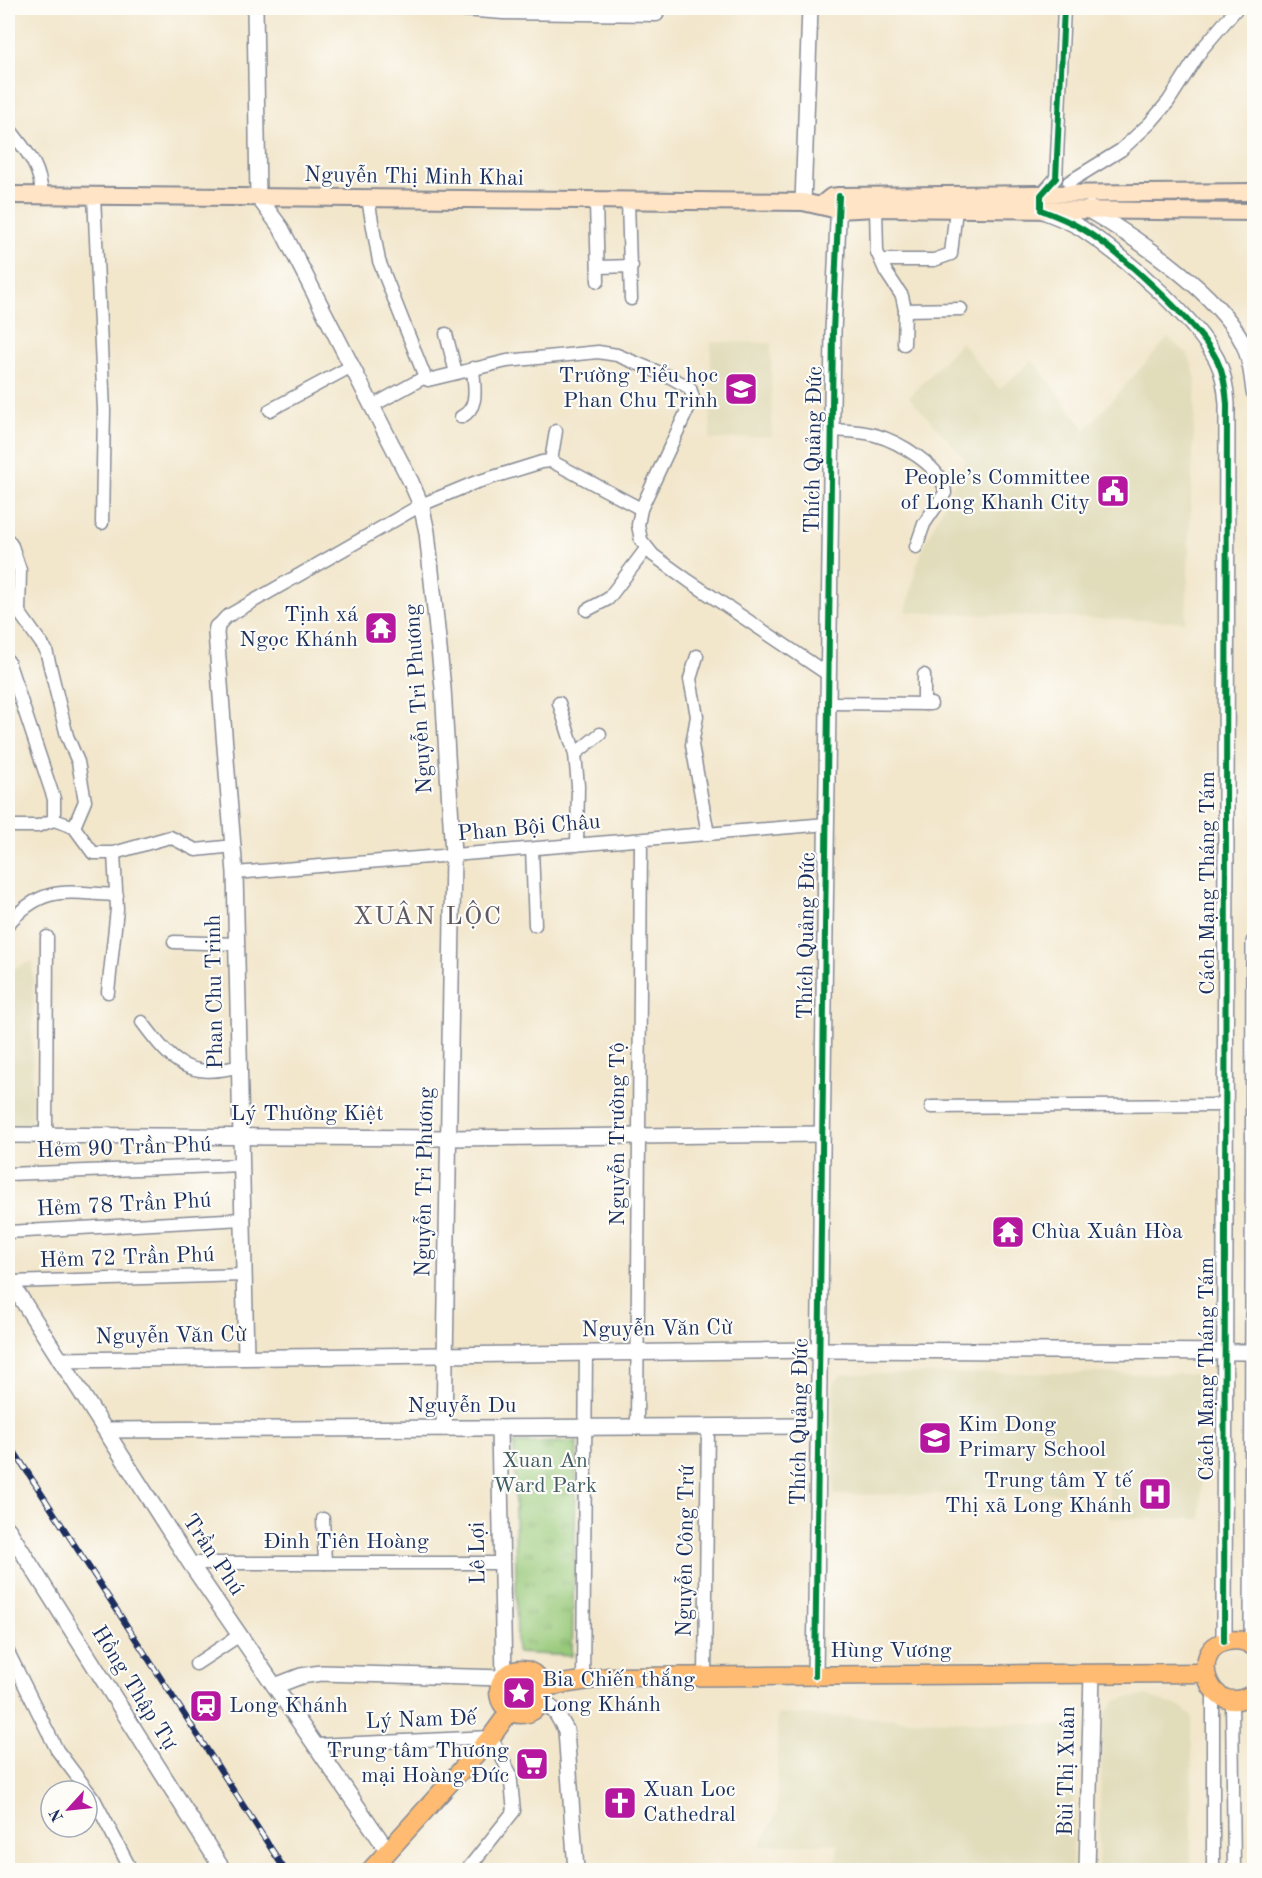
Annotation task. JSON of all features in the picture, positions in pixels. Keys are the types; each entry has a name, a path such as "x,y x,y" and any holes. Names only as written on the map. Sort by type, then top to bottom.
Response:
{"main road":[{"name":"Nguyễn Thị Minh Khai","path":"838,203 876,208 956,209 1041,203 1090,193 1254,192"},
{"name":"Nguyễn Thị Minh Khai","path":"8,195 596,202 803,202 821,205 838,203 1041,203 1090,211 1254,212"},
{"path":"1253,1646 1238,1640 1224,1641 1214,1649 1207,1660 1205,1673 1213,1690 1232,1700 1240,1700 1254,1693"},
{"path":"513,1671 527,1671 536,1677 541,1693 529,1712 519,1714 510,1711 502,1703 499,1693 504,1678 513,1671"},
{"name":"Hùng Vương","path":"541,1693 583,1681 609,1677 1205,1673"},
{"path":"371,1870 491,1737 510,1711"}],"street":[{"path":"255,8 258,197"},
{"path":"438,8 514,13 657,15"},
{"path":"803,202 810,8"},
{"path":"1041,203 1056,178 1064,8"},
{"path":"1069,182 1121,150 1150,123 1168,102 1202,50 1237,8"},
{"path":"8,127 37,167 41,176 42,195"},
{"path":"1056,178 1090,193 1090,211 1131,234 1187,280 1233,327 1248,356 1254,392"},
{"path":"94,196 104,410 102,523"},
{"name":"Nguyễn Tri Phương","path":"258,197 280,228 421,505 430,558 443,688 453,855 444,1428"},
{"path":"368,199 379,261 428,380 516,360 598,352 617,355 690,388 693,398 641,509 638,533 646,549 689,581 829,675"},
{"path":"596,202 598,281"},
{"path":"628,202 632,266 631,299"},
{"name":"Thích Quảng Đức","path":"815,1676 833,332 838,203"},
{"name":"Cách Mạng Tháng Tám","path":"1041,203 1080,227 1121,258 1200,333 1217,360 1225,380 1227,404 1224,1641"},
{"path":"876,208 875,237 881,260 902,296 905,310 904,344"},
{"path":"881,260 934,260 951,254 956,209"},
{"path":"1131,234 1132,222 1148,211"},
{"path":"599,267 632,266"},
{"path":"905,310 961,309"},
{"path":"446,334 456,373"},
{"path":"270,410 352,366"},
{"path":"461,417 471,410 475,402 473,368"},
{"path":"372,406 425,377"},
{"path":"832,430 862,432 885,438 920,458 942,479 945,493 924,524 916,547"},
{"path":"551,461 556,431"},
{"path":"217,627 226,617 421,505 474,483 551,461 641,509"},
{"path":"8,540 20,570 13,614 46,650 67,736 78,762 85,801 74,827"},
{"path":"587,610 608,599 646,549"},
{"name":"Phan Chu Trinh","path":"217,627 234,846 246,1357"},
{"path":"697,656 690,679 697,716 692,746 708,834"},
{"path":"8,661 54,800 54,820"},
{"path":"829,703 928,704 924,675"},
{"path":"560,703 575,754 578,786 577,845"},
{"path":"575,754 600,734"},
{"path":"8,826 38,826 54,820 74,827 93,853 114,853 170,837 196,850 234,846"},
{"name":"Phan Bội Châu","path":"235,873 827,824"},
{"name":"Nguyễn Trường Tộ","path":"637,1427 641,840"},
{"path":"532,849 534,925"},
{"path":"108,992 117,895 114,853"},
{"path":"8,924 27,905 49,893 117,895"},
{"path":"46,1135 47,937"},
{"path":"174,942 237,944"},
{"name":"Cách Mạng Tháng Tám","path":"1253,1646 1254,942"},
{"path":"142,1022 165,1053 186,1068 217,1072 240,1066"},
{"path":"931,1107 1226,1105"},
{"name":"Lý Thường Kiệt","path":"8,1135 448,1138 822,1134"},
{"name":"Hẻm 90 Trần Phú","path":"8,1174 242,1165"},
{"name":"Hẻm 78 Trần Phú","path":"8,1232 243,1219"},
{"name":"Hẻm 72 Trần Phú","path":"9,1280 244,1275"},
{"name":"Trần Phú","path":"9,1280 190,1563 388,1851"},
{"name":"Nguyễn Văn Cừ","path":"60,1360 819,1350 1254,1352"},
{"path":"583,1681 586,1353"},
{"name":"Nguyễn Du","path":"106,1430 818,1426"},
{"name":"Nguyễn Công Trứ","path":"705,1676 708,1427"},
{"name":"Lê Lợi","path":"499,1428 504,1678"},
{"path":"323,1519 325,1563"},
{"name":"Hồng Thập Tự","path":"8,1530 223,1870"},
{"name":"Đinh Tiên Hoàng","path":"190,1563 501,1563"},
{"path":"196,1664 240,1635"},
{"path":"8,1652 57,1750 94,1799 131,1870"},
{"path":"275,1686 301,1676 321,1673 504,1678"},
{"name":"Bùi Thị Xuân","path":"1087,1870 1092,1673"},
{"path":"1213,1690 1213,1870"},
{"path":"541,1693 566,1730 576,1870"},
{"path":"1232,1700 1234,1870"},
{"path":"467,1870 514,1810 510,1773 491,1737"},
{"name":"Lý Nam Đế","path":"316,1745 491,1737"}],"shaded area":[{"path":"1168,338 1188,354 1196,378 1186,622 906,612 916,567 926,541 966,460 909,397 961,342 999,389 1033,360 1085,430"},
{"name":"Trường Tiểu học Phan Chu Trinh","path":"711,342 771,343 772,436 710,440"},
{"path":"33,961 32,1125 8,1126 8,970"},
{"path":"842,1374 1195,1374 1203,1383 1201,1519 1109,1518 1109,1469 1159,1469 1064,1466 1063,1493 834,1495 833,1383"},
{"path":"1146,1696 1178,1706 1192,1716 1191,1870 1098,1870 1103,1717 1115,1701 1128,1697"},
{"path":"777,1714 1075,1726 1072,1870 836,1870 838,1843 760,1846 777,1812"}],"green space":[{"name":"Xuan An Ward Park","path":"577,1442 572,1656 517,1653 514,1443"}],"railway":[{"path":"8,1442 285,1870"}],"cycle path":[{"path":"1064,8 1056,178 1041,195 1041,210 1070,222 1095,237 1114,251 1175,307 1217,360 1227,398 1224,1641"},
{"path":"815,1676 833,332 839,196"}],"place":[{"name":"Trường Tiểu học Phan Chu Trinh","path":"741,389"},
{"name":"People’s Committee of Long Khanh City","path":"1113,491"},
{"name":"Tịnh xá Ngọc Khánh","path":"381,628"},
{"name":"Chùa Xuân Hòa","path":"1008,1232"},
{"name":"Kim Dong Primary School","path":"935,1438"},
{"name":"Trung tâm Y tế Thị xã Long Khánh","path":"1155,1494"},
{"name":"Bia Chiến thắng Long Khánh","path":"519,1693"},
{"name":"Long Khánh","path":"206,1706"},
{"name":"Trung tâm Thương mại Hoàng Đức","path":"532,1764"},
{"name":"Xuan Loc Cathedral","path":"620,1803"}],"district":[{"name":"XUÂN LỘC","path":"428,917"}]}
